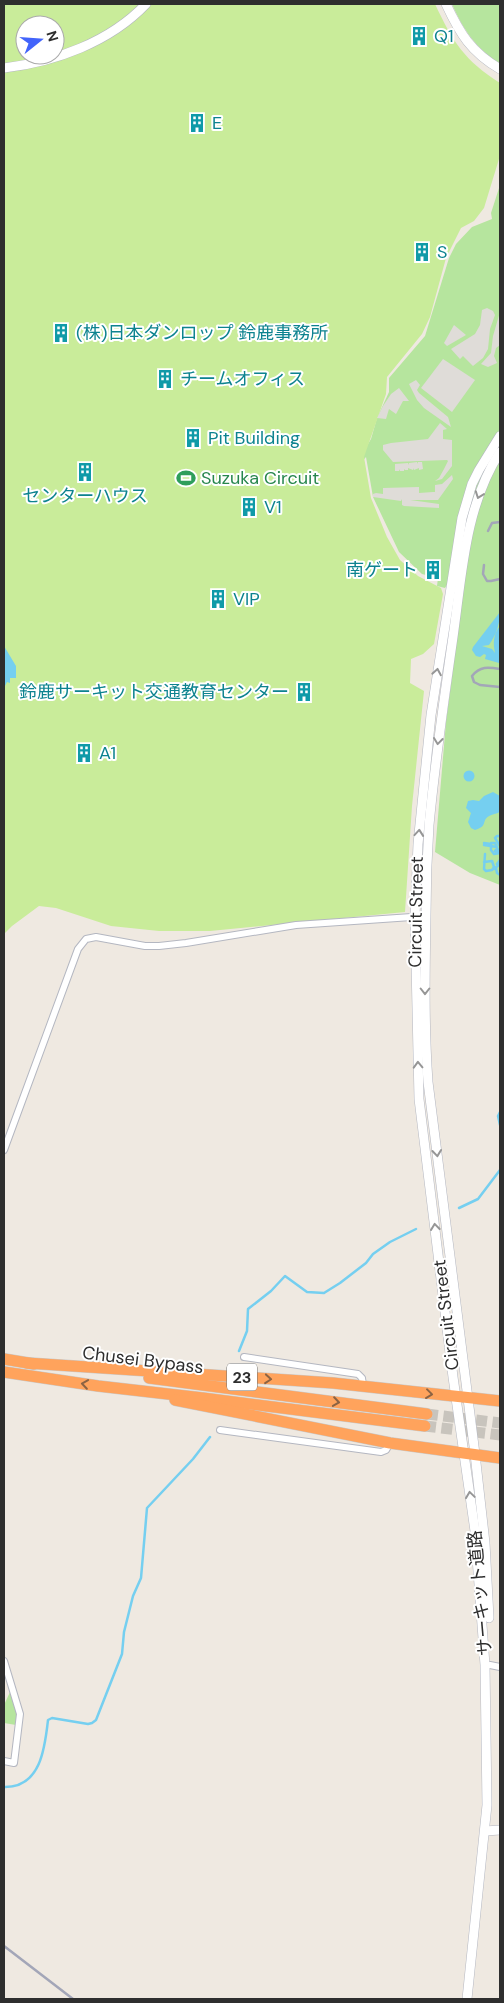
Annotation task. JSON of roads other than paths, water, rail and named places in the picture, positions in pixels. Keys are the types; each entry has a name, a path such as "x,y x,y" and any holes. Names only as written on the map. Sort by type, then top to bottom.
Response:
{"highway":[{"name":"Chusei Bypass","path":"4,1359 427,1414"},
{"name":"23","path":"27,1363 363,1386 456,1397"},
{"name":"Chusei Bypass","path":"4,1372 425,1426"},
{"name":"23","path":"133,1390 195,1405 390,1443 500,1458"},
{"path":"456,1397 500,1400"}],"street":[{"path":"4,68 26,65 72,52 134,17 146,4"},
{"path":"446,4 467,42 485,61 500,69"},
{"name":"Circuit Street","path":"456,1397 419,1099 415,917 418,844 431,715 460,527 472,484 500,436"},
{"name":"Circuit Street","path":"470,1453 468,1398 428,1082 425,1002 426,916 429,826 436,758 466,542 478,495 500,452"},
{"path":"4,1150 78,949 86,939 96,937 145,946 159,946 186,944 296,925 426,916"},
{"path":"244,1357 358,1374 362,1378 363,1386"},
{"name":"サーキット道路","path":"456,1397 470,1453 483,1617 487,1806 467,1999"},
{"path":"220,1430 381,1452 386,1450 390,1443"},
{"path":"470,1453 485,1543 490,1665 491,1753 487,1806"},
{"path":"4,1661 20,1714 14,1763 4,1761"},
{"path":"490,1665 500,1667"},
{"path":"485,1831 500,1830"}],"water":[{"path":"500,612 494,637 489,645 482,646 492,649 495,653 494,639 500,626 499,663 485,659 486,655 484,654 480,657 476,656 472,650"},
{"path":"4,646 16,666 16,678 10,678 10,683 7,682 4,688"},
{"path":"467,771 471,771 474,776 473,780 467,781 464,778 464,774"},
{"path":"493,792 500,796 500,811 488,817 480,828 475,830 471,828 468,822 471,813 466,808 468,801 479,801 484,796"}],"waterway":[{"path":"500,836 495,838 500,846"},
{"path":"484,843 491,844"},
{"path":"497,849 495,851 498,853 499,852 495,843 491,843 491,850 494,854 500,853"},
{"path":"484,845 497,847"},
{"path":"484,862 492,861 494,867 492,870 486,871 484,869 485,854"},
{"path":"497,864 500,860"},
{"path":"494,869 500,864"},
{"path":"496,868 497,873 500,875"},
{"path":"500,1112 498,1116 500,1125"},
{"path":"459,1208 478,1199 500,1170"},
{"path":"239,1351 247,1331 248,1309 271,1291 285,1276 307,1292 324,1293 366,1263 373,1254 390,1242 416,1229"},
{"path":"4,1787 16,1786 26,1781 39,1764 43,1753 48,1720 52,1718 88,1724 96,1720 122,1654 124,1632 133,1596 141,1578 147,1508 193,1459 210,1437"}],"tunnel":[{"path":"427,1414 500,1423"},
{"path":"425,1426 500,1435"}],"railway":[{"path":"488,531 492,523 500,522"},
{"path":"484,565 483,574 487,581 500,579"},
{"path":"500,669 484,668 478,670 472,676 474,682 480,685 500,687"},
{"path":"4,1946 73,1999"}],"place":[{"name":"Q1","path":"419,36"},
{"name":"E","path":"197,123"},
{"name":"S","path":"422,252"},
{"name":"(株)日本ダンロップ 鈴鹿事務所","path":"61,333"},
{"name":"チームオフィス","path":"165,379"},
{"name":"Pit Building","path":"193,438"},
{"name":"センターハウス","path":"85,472"},
{"name":"Suzuka Circuit","path":"186,478"},
{"name":"V1","path":"249,507"},
{"name":"南ゲート","path":"433,570"},
{"name":"VIP","path":"218,599"},
{"name":"鈴鹿サーキット交通教育センター","path":"304,692"},
{"name":"A1","path":"84,753"}]}
